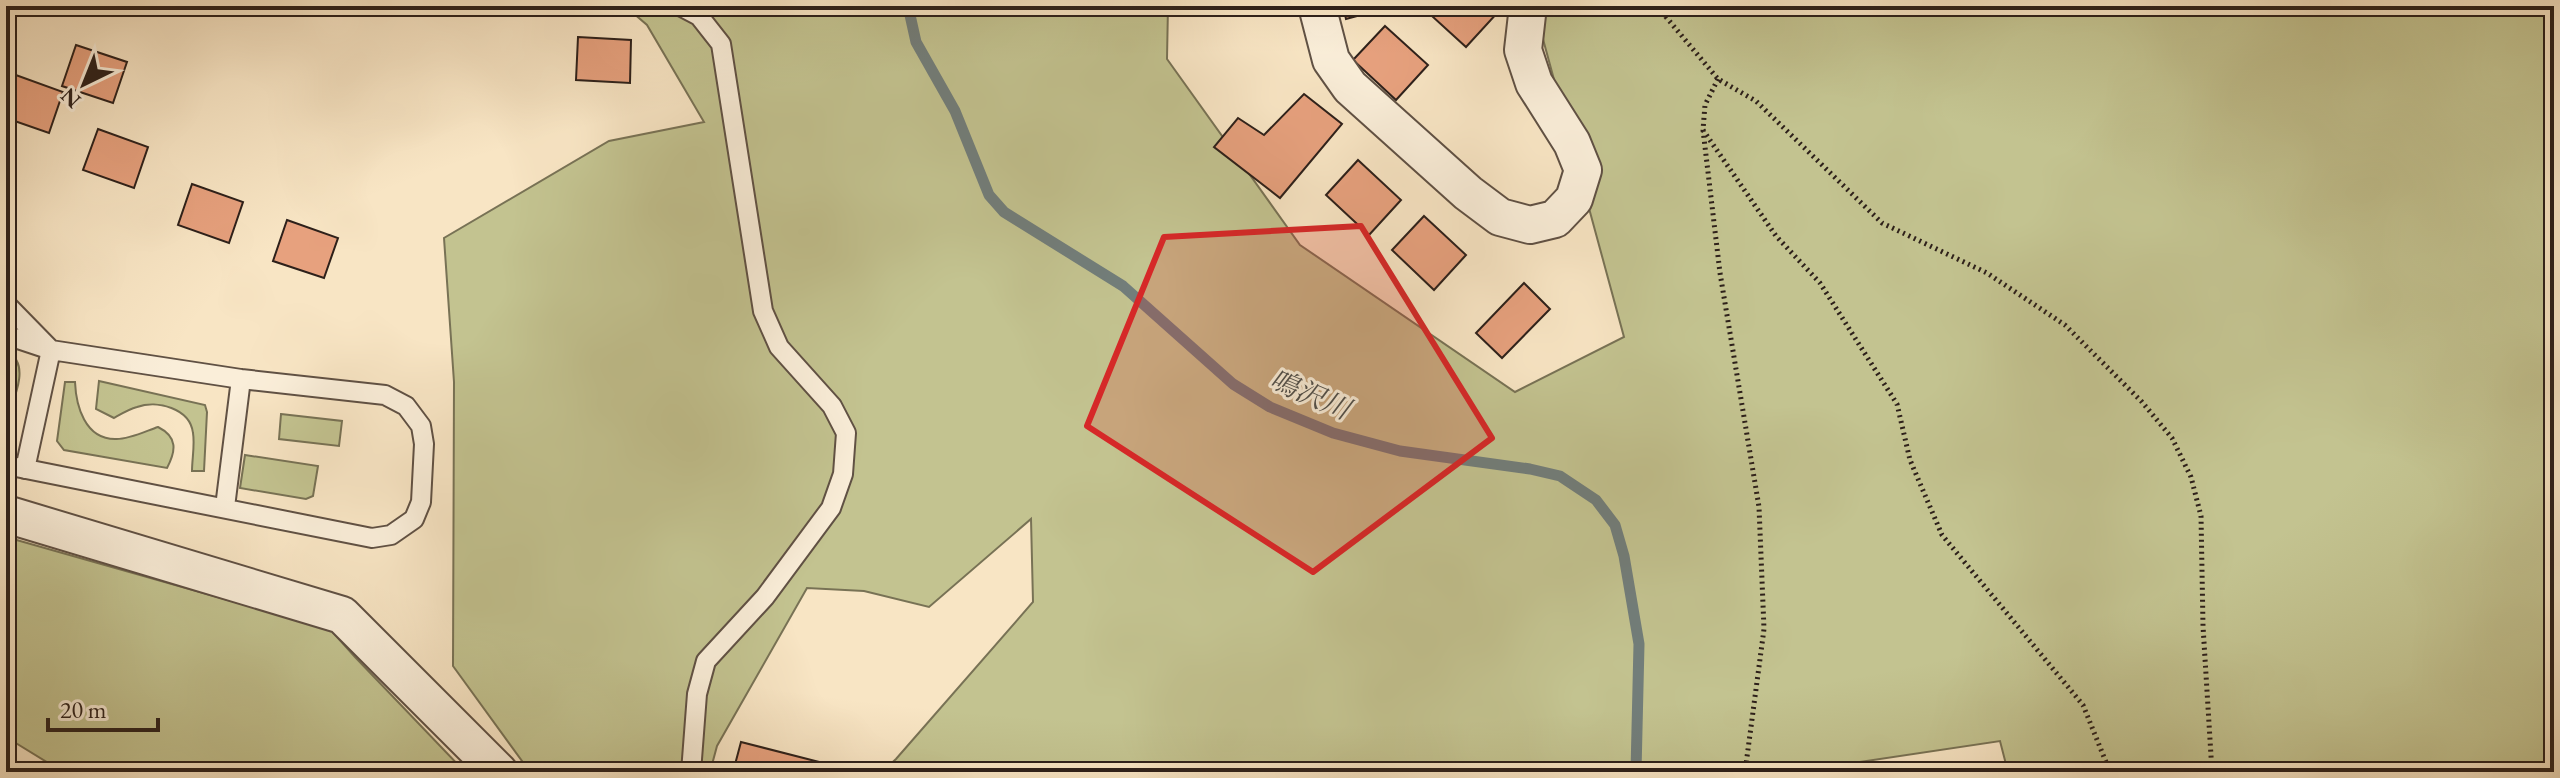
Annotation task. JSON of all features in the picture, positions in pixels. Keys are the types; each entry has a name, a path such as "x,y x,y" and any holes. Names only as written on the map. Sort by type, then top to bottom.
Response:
{"street":[{"path":"1317,6 1331,60 1350,87 1468,193 1500,217 1530,225 1555,219 1574,199 1583,170 1572,143 1534,83 1523,50 1528,6"},
{"path":"6,514 342,615 499,772"}],"lane":[{"path":"680,6 699,16 721,44 763,311 779,347 832,406 846,433 843,474 831,508 765,597 706,661 697,694 691,772"},
{"path":"6,304 51,350"},
{"path":"6,335 51,350 241,379 385,395 406,406 421,426 424,444 421,502 414,519 391,535 372,538 6,465"},
{"path":"25,469 51,350"},
{"path":"225,507 241,379"}],"path":[{"path":"1660,6 1718,79 1756,101 1882,223 1987,273 2065,325 2142,402 2172,438 2191,477 2201,516 2203,626 2212,772"},
{"path":"1718,79 1705,105 1703,130 1720,273 1759,507 1764,629 1745,772"},
{"path":"1703,130 1776,236 1820,283 1897,404 1910,460 1942,535 2083,705 2110,772"}],"highlighted area":[{"path":"1361,226 1492,438 1313,572 1087,426 1164,237"}],"green space":[{"path":"625,6 1168,6 1167,59 1300,245 1515,392 1624,337 1534,6 2554,6 2554,772 2008,772 2000,741 1833,766 1831,772 882,772 1033,602 1031,519 929,607 864,591 807,588 717,746 710,772 530,772 453,666 454,382 444,238 609,141 704,122 647,25"},
{"path":"8,353 19,366 19,375 6,421 6,357"},
{"path":"99,381 205,405 204,471 192,471 194,438 186,417 171,408 145,405 114,418 96,409"},
{"path":"65,382 75,382 77,401 84,420 105,438 131,437 158,427 169,435 173,445 167,468 64,450 57,441"},
{"path":"281,414 342,421 339,446 279,439"},
{"path":"245,455 318,466 313,496 306,499 240,488"},
{"path":"6,537 330,629 465,772 63,772 6,737"}],"building":[{"path":"489,6 542,6 542,14 488,12"},
{"path":"1343,6 1394,6 1346,19"},
{"path":"1443,6 1494,6 1499,11 1466,47 1433,17"},
{"path":"1385,26 1428,65 1396,100 1353,60"},
{"path":"578,37 631,40 630,83 576,80"},
{"path":"76,45 127,62 113,103 62,86"},
{"path":"13,74 63,92 49,133 6,118 6,94"},
{"path":"1304,94 1342,124 1280,198 1214,147 1238,118 1264,135"},
{"path":"98,129 148,147 134,188 83,170"},
{"path":"1358,160 1401,200 1369,235 1326,195"},
{"path":"192,184 243,202 229,243 178,225"},
{"path":"1424,216 1466,255 1434,290 1392,250"},
{"path":"287,220 338,238 324,278 273,261"},
{"path":"1524,283 1550,309 1502,358 1476,333"},
{"path":"741,742 827,764 825,772 733,772"}],"waterway":[{"name":"鳴沢川","path":"908,6 916,42 955,111 989,195 1004,212 1123,286 1233,384 1270,407 1333,433 1400,451 1560,476 1596,500 1615,525 1624,556 1639,644 1636,772"}]}
